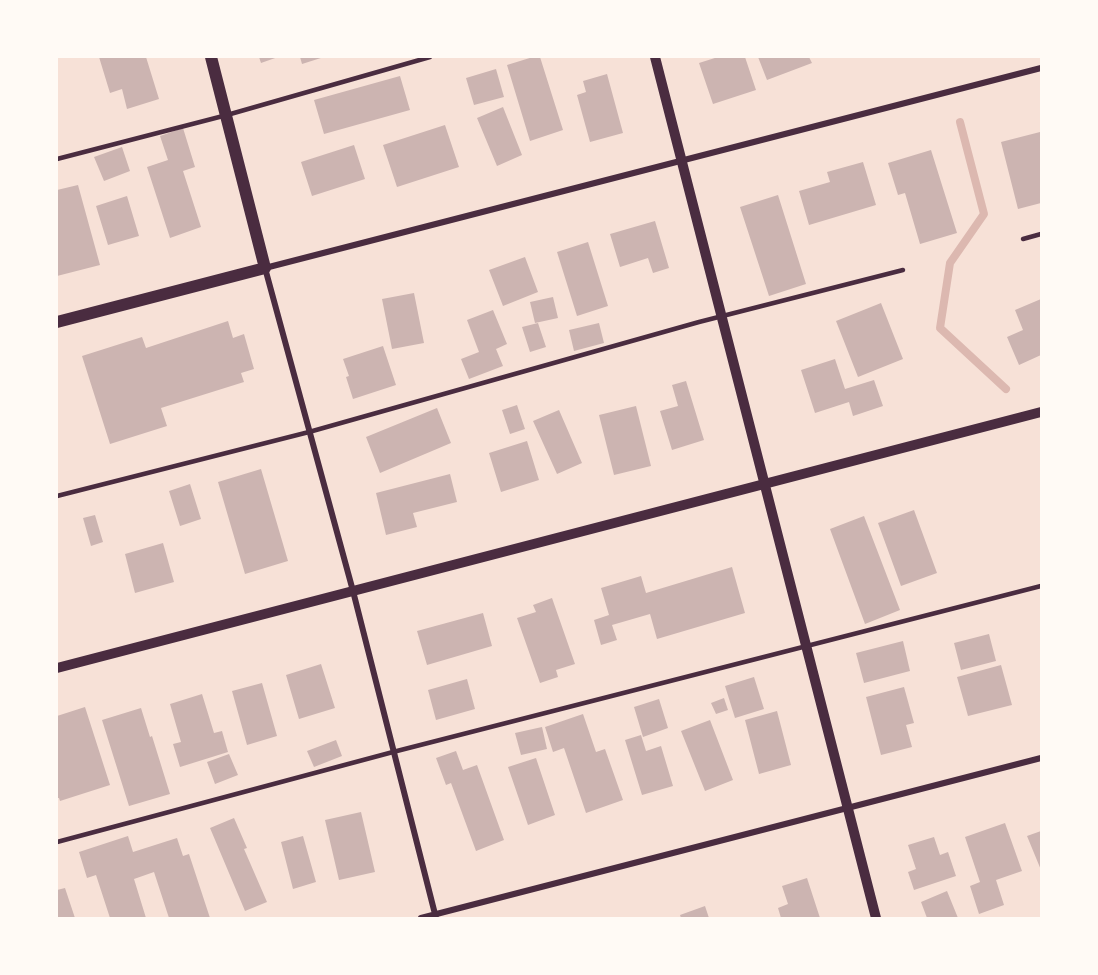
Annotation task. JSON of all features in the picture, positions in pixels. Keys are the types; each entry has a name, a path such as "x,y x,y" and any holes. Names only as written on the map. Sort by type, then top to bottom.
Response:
{"main road":[{"path":"57,322 265,268 211,57"}],"street":[{"path":"655,57 876,918"},
{"path":"436,916 353,591 265,268 1041,68"},
{"path":"57,669 1041,412"},
{"path":"421,918 436,916 1041,758"}],"lane":[{"path":"57,159 227,115 430,57"},
{"path":"1023,239 1041,234"},
{"path":"57,496 309,432 722,316 903,270"},
{"path":"57,842 393,752 1041,586"}],"building":[{"path":"99,57 146,57 159,99 127,109 122,89 110,93"},
{"path":"259,57 278,57 261,63"},
{"path":"300,57 324,57 302,64"},
{"path":"540,57 563,130 530,141 507,65"},
{"path":"718,57 745,57 756,90 713,104 699,63"},
{"path":"758,57 809,57 812,63 767,80"},
{"path":"496,69 504,97 474,105 466,78"},
{"path":"607,74 623,133 590,142 577,95 586,92 583,81"},
{"path":"400,76 410,110 324,134 314,100"},
{"path":"503,107 522,155 497,166 477,118"},
{"path":"445,125 459,167 397,187 383,145"},
{"path":"183,128 195,167 183,171 201,227 170,238 147,167 168,160 160,136"},
{"path":"1040,132 1041,203 1018,209 1001,142"},
{"path":"354,145 365,179 312,196 301,162"},
{"path":"122,147 130,171 104,181 94,157"},
{"path":"931,150 957,233 920,244 905,193 898,195 888,163"},
{"path":"863,162 876,205 809,225 799,191 830,182 827,172"},
{"path":"78,185 100,265 57,276 57,190"},
{"path":"778,195 806,284 769,296 740,207"},
{"path":"127,196 139,236 108,245 96,206"},
{"path":"655,221 669,268 653,273 648,258 620,267 610,234"},
{"path":"588,242 608,306 577,316 557,252"},
{"path":"525,257 538,292 503,306 489,270"},
{"path":"414,293 424,343 392,349 382,299"},
{"path":"553,297 558,318 535,323 530,302"},
{"path":"1041,299 1041,355 1019,365 1007,337 1023,330 1015,310"},
{"path":"881,303 903,359 858,377 836,321"},
{"path":"493,310 507,344 496,349 503,366 469,379 461,359 479,352 467,320"},
{"path":"228,321 233,338 244,334 254,369 241,373 244,382 161,408 167,426 110,444 82,356 142,337 146,348"},
{"path":"538,323 546,347 530,352 522,327"},
{"path":"599,323 604,343 574,351 569,330"},
{"path":"383,346 396,385 353,399 343,359"},
{"path":"835,359 845,389 874,380 883,406 853,416 849,402 815,413 801,370"},
{"path":"686,381 704,440 672,450 660,411 678,406 672,385"},
{"path":"517,405 525,429 510,434 502,410"},
{"path":"636,406 651,466 614,475 599,415"},
{"path":"437,408 451,443 380,473 366,437"},
{"path":"559,410 582,463 557,474 533,421"},
{"path":"527,441 539,480 501,492 489,453"},
{"path":"261,469 288,561 245,574 218,482"},
{"path":"450,474 457,502 413,513 417,527 386,535 376,493"},
{"path":"190,484 201,519 180,526 169,491"},
{"path":"914,510 937,573 901,586 878,523"},
{"path":"95,515 103,542 91,546 83,518"},
{"path":"864,516 900,610 865,624 830,529"},
{"path":"163,543 174,582 135,593 125,554"},
{"path":"732,567 745,613 657,639 650,614 612,625 617,640 601,645 594,620 609,615 601,588 641,576 646,593"},
{"path":"552,598 575,664 556,670 558,677 540,683 517,618 536,612 533,605"},
{"path":"483,613 492,646 427,665 417,631"},
{"path":"989,634 996,661 961,670 954,643"},
{"path":"903,641 910,671 864,683 856,653"},
{"path":"321,664 335,708 299,719 286,675"},
{"path":"1001,665 1012,705 968,716 957,677"},
{"path":"754,677 764,709 735,718 725,686"},
{"path":"467,679 475,709 436,720 428,690"},
{"path":"262,683 277,736 247,745 232,691"},
{"path":"904,687 914,723 906,725 912,747 881,755 866,697"},
{"path":"202,694 214,733 222,731 228,752 180,767 173,744 181,742 170,704"},
{"path":"724,698 728,710 716,714 711,703"},
{"path":"659,699 668,728 643,737 634,707"},
{"path":"85,707 110,785 60,801 57,798 57,716"},
{"path":"141,708 170,794 129,806 102,720"},
{"path":"777,711 791,765 759,774 745,720"},
{"path":"583,714 596,752 605,749 623,800 586,813 564,748 553,752 545,727"},
{"path":"710,720 733,780 705,791 681,731"},
{"path":"542,727 547,749 521,755 515,733"},
{"path":"641,735 646,751 661,746 673,786 642,795 625,740"},
{"path":"336,740 342,756 314,767 307,751"},
{"path":"456,751 463,770 477,765 504,840 476,851 451,783 446,785 436,758"},
{"path":"229,754 238,775 215,784 207,762"},
{"path":"536,758 555,815 528,825 508,767"},
{"path":"361,812 375,872 339,880 325,820"},
{"path":"234,818 247,848 244,849 267,902 245,911 210,828"},
{"path":"1005,823 1022,871 996,880 1004,905 979,914 970,886 980,882 965,837"},
{"path":"1041,831 1041,870 1027,836"},
{"path":"128,836 133,852 177,838 183,856 189,854 210,918 169,918 154,872 134,879 146,918 110,918 96,875 87,878 79,852"},
{"path":"303,836 316,882 293,889 281,842"},
{"path":"934,837 940,855 948,852 956,876 914,890 908,872 916,869 908,845"},
{"path":"807,878 820,918 781,918 778,908 788,904 782,886"},
{"path":"65,888 75,918 57,918 57,890"},
{"path":"947,891 958,918 927,918 921,902"},
{"path":"705,906 709,918 681,918 680,915"}],"waterway":[{"path":"960,122 984,214 950,263 940,328 1006,389"}]}
